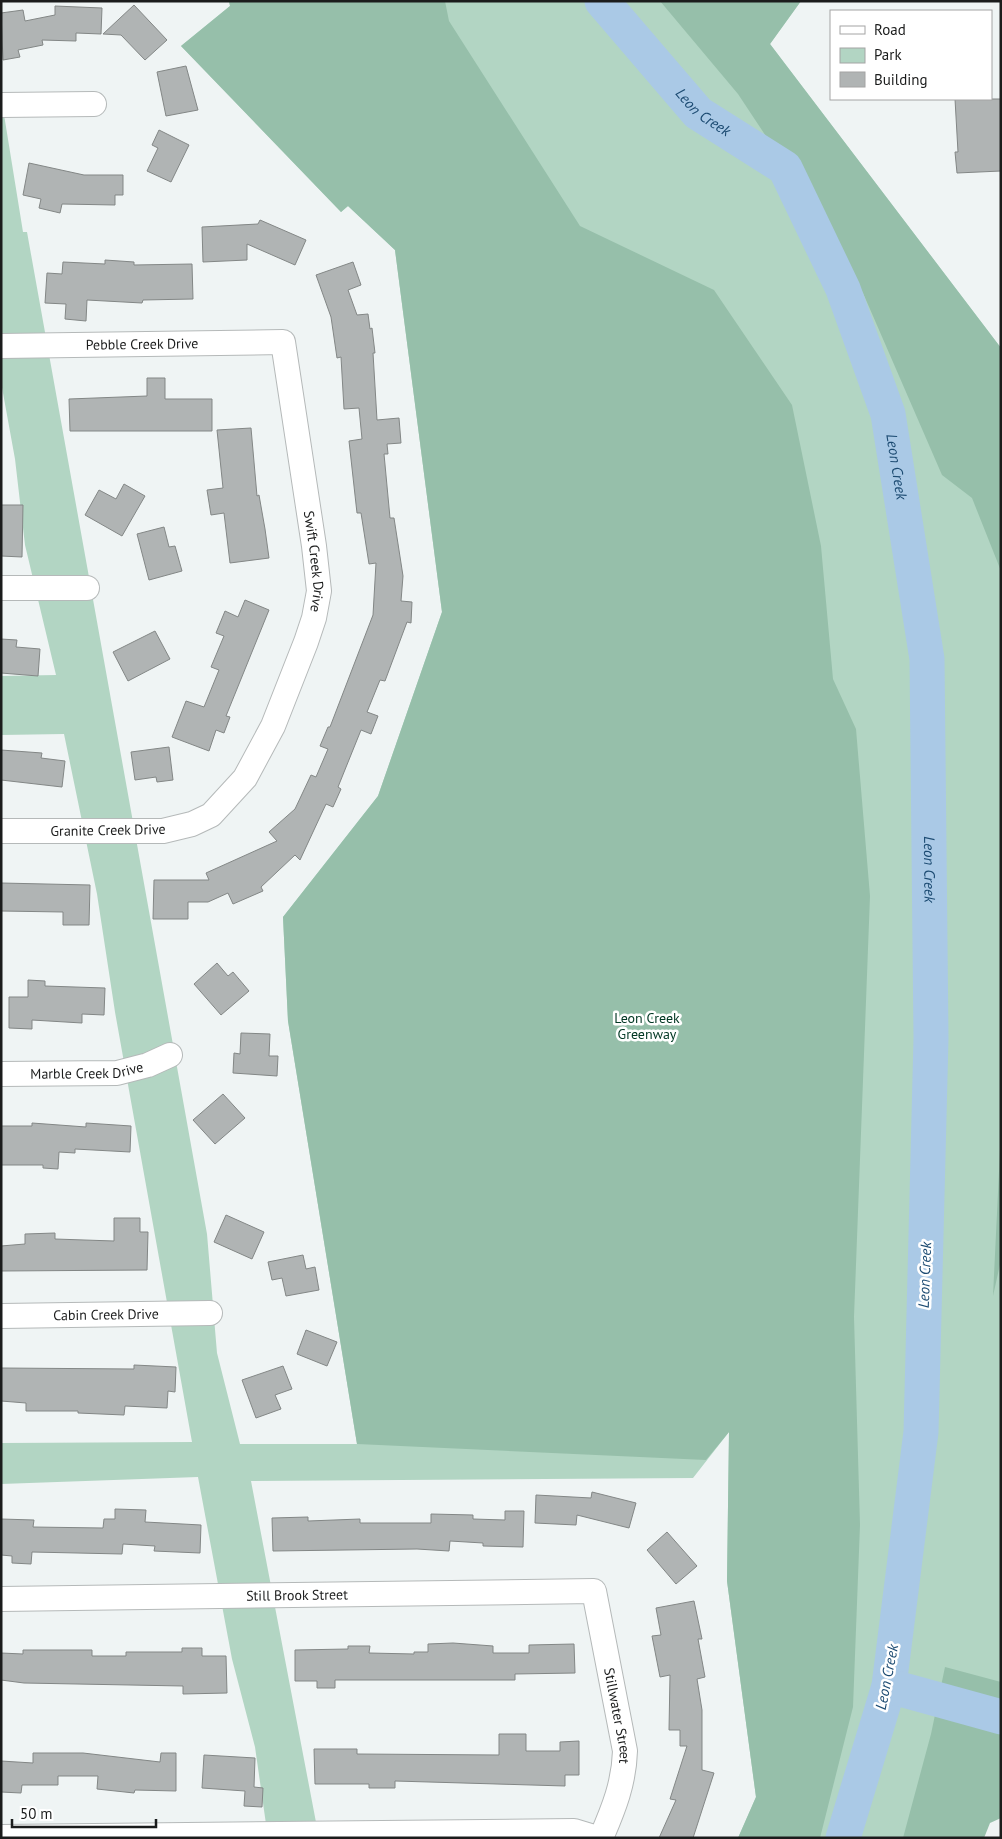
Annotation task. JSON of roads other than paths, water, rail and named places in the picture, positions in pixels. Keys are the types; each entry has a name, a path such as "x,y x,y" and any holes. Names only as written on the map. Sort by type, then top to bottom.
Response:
{"street":[{"path":"1,105 94,104"},
{"name":"Pebble Creek Drive","path":"1,346 283,342"},
{"name":"Swift Creek Drive","path":"212,815 245,778 273,726 306,642 314,618 319,591 283,342"},
{"path":"1,588 87,588"},
{"name":"Granite Creek Drive","path":"1,831 163,831 192,824 212,815"},
{"name":"Marble Creek Drive","path":"1,1074 117,1073 148,1065 170,1055"},
{"name":"Cabin Creek Drive","path":"1,1316 210,1313"},
{"name":"Still Brook Street","path":"1,1599 594,1591"},
{"name":"Stillwater Street","path":"594,1591 625,1751 624,1776 618,1800 602,1838"},
{"path":"1,1837 574,1830 596,1838"}],"waterway":[{"name":"Leon Creek","path":"602,1 698,113 785,168 843,289 888,414 927,659 931,1038 921,1432 889,1686 843,1838"},
{"path":"889,1686 1001,1717"}],"park label":[{"name":"Leon Creek Greenway","path":"647,1026"}]}
